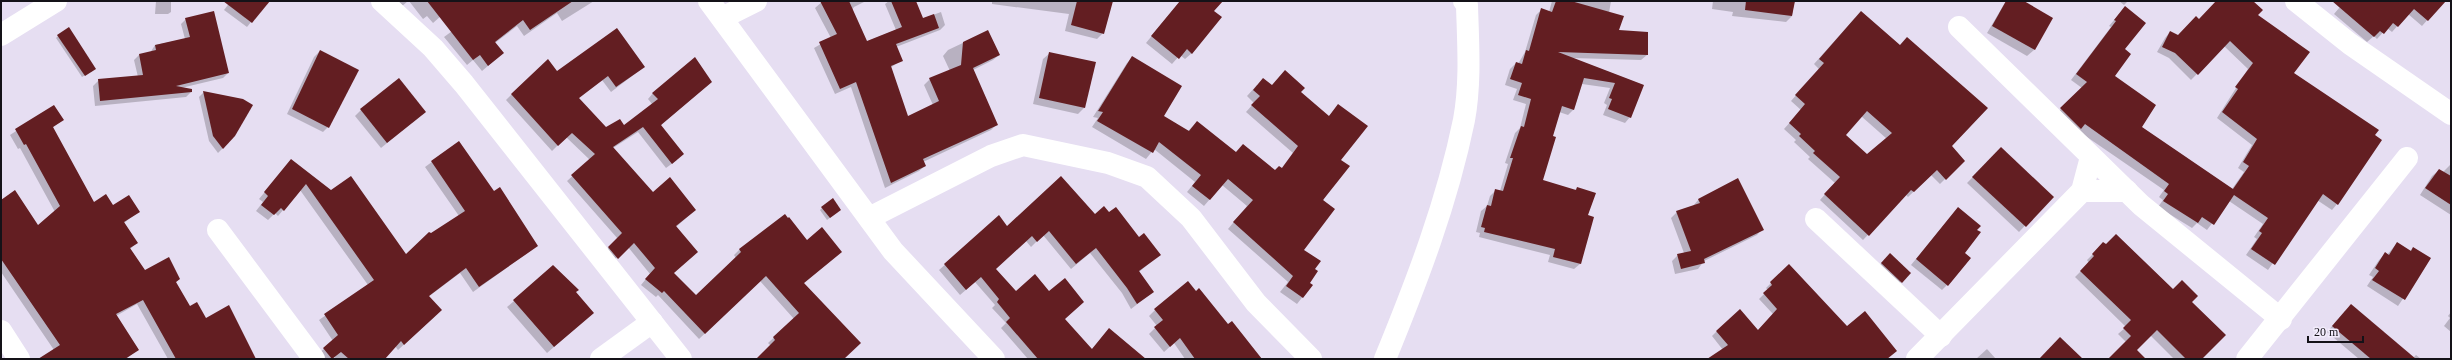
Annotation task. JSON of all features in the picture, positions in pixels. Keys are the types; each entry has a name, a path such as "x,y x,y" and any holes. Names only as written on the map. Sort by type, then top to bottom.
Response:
{"street":[{"path":"1,35 56,1"},
{"path":"382,1 433,48 464,84 681,359"},
{"path":"709,1 893,251 994,359"},
{"path":"722,18 756,1"},
{"path":"1385,359 1437,225 1464,119 1469,61 1467,5 1464,1"},
{"path":"2296,1 2350,44 2451,114"},
{"path":"1959,27 2090,157 2127,191 2281,319"},
{"path":"869,218 990,156 1024,145 1108,163 1147,177 1191,218 1256,303 1311,359"},
{"path":"1917,359 2082,191 2090,157"},
{"path":"2247,359 2281,319 2406,158"},
{"path":"2082,191 2127,191"},
{"path":"1816,219 1941,336"},
{"path":"218,230 314,359"},
{"path":"601,359 652,322"},
{"path":"1,331 20,359"}],"building":[{"path":"223,1 270,1 252,23"},
{"path":"427,1 573,1 530,30 523,20 495,42 504,53 488,66 480,55 473,60"},
{"path":"820,1 849,1 867,41 902,27 891,1 916,1 923,18 934,14 939,28 896,44 903,61 891,66 908,116 939,101 929,78 961,65 963,42 988,30 1000,55 973,68 998,125 923,159 926,166 891,183 856,82 840,89 819,42 837,34"},
{"path":"1077,1 1113,1 1104,34 1071,25"},
{"path":"1180,1 1223,1 1214,11 1222,17 1192,54 1187,49 1179,59 1151,36"},
{"path":"1556,1 1571,1 1624,16 1619,30 1648,32 1648,55 1558,52 1644,85 1631,118 1608,109 1612,99 1609,98 1615,83 1584,78 1574,110 1562,106 1553,136 1556,137 1543,180 1576,190 1577,187 1596,193 1588,215 1594,217 1581,264 1553,257 1555,249 1484,232 1485,228 1481,227 1487,205 1491,206 1495,189 1503,191 1513,158 1510,158 1521,126 1524,127 1531,99 1518,95 1522,83 1510,79 1516,62 1522,64 1526,50 1529,51 1541,8 1552,12"},
{"path":"1746,1 1795,1 1792,16 1745,10"},
{"path":"2006,1 2024,1 2053,18 2035,50 1992,26"},
{"path":"2216,1 2253,1 2263,10 2258,15 2310,52 2294,73 2379,130 2375,135 2382,140 2338,205 2323,194 2275,265 2251,249 2262,233 2259,231 2268,218 2234,195 2214,225 2202,217 2198,223 2163,201 2168,194 2164,191 2169,184 2085,124 2081,129 2060,108 2087,82 2076,74 2116,21 2114,20 2125,6 2146,23 2125,49 2131,54 2115,76 2156,105 2142,127 2233,189 2249,166 2243,162 2257,139 2222,112 2238,89 2235,87 2253,63 2230,41 2198,75 2175,53 2162,47 2170,31 2178,35 2196,16 2199,19"},
{"path":"2332,1 2446,1 2428,21 2414,9 2398,27 2393,23 2384,34 2380,31 2374,37"},
{"path":"214,11 229,73 176,86 192,89 192,92 100,101 98,79 143,75 139,54 156,50 155,45 190,37 185,18"},
{"path":"1861,11 1900,45 1907,37 1988,108 1952,146 1965,161 1946,180 1937,170 1914,192 1911,190 1869,236 1824,194 1840,177 1813,153 1815,151 1799,136 1801,134 1789,123 1805,104 1795,95 1824,63 1819,59","holes":["1867,111 1892,133 1867,154 1846,135"]},
{"path":"69,27 96,69 85,76 57,35"},
{"path":"617,28 645,67 616,87 608,76 579,98 606,127 620,119 624,125 658,99 652,93 695,57 712,82 661,125 684,154 672,164 643,127 613,147 653,192 670,177 696,210 676,226 698,252 674,273 696,295 741,252 739,249 785,214 807,240 822,227 842,252 804,283 861,343 844,359 756,359 775,340 773,337 799,313 766,276 705,334 664,291 662,293 645,279 655,268 634,243 618,259 608,247 622,233 571,175 595,154 572,133 558,146 511,94 548,59 557,71"},
{"path":"320,50 359,70 329,128 292,109"},
{"path":"1049,52 1096,62 1085,108 1039,98"},
{"path":"1132,56 1182,86 1164,116 1189,131 1197,121 1236,152 1243,144 1275,170 1279,166 1282,168 1298,146 1251,105 1260,96 1253,90 1263,78 1272,85 1285,70 1305,88 1301,92 1329,116 1338,104 1368,126 1341,160 1350,166 1323,200 1335,209 1304,250 1321,261 1315,269 1318,271 1310,283 1313,285 1303,298 1286,286 1293,276 1233,222 1253,200 1228,179 1210,200 1192,186 1201,175 1159,142 1153,153 1097,121 1103,112 1098,111"},
{"path":"399,78 426,112 387,143 360,109"},
{"path":"203,91 243,99 253,105 235,136 223,149 213,136"},
{"path":"54,105 64,120 53,127 94,202 106,194 113,205 129,195 140,212 124,222 138,243 130,248 145,270 169,257 180,279 176,282 190,306 197,302 206,318 229,305 256,359 176,359 143,300 116,314 139,350 125,359 38,359 60,345 1,259 1,200 15,190 38,225 60,206 26,144 24,145 15,129"},
{"path":"459,141 494,191 500,187 538,246 479,287 466,268 429,296 442,310 404,345 401,341 385,359 349,359 341,352 332,359 323,348 338,335 324,314 374,280 306,184 284,211 281,208 274,215 261,205 268,196 264,192 291,159 331,190 351,176 406,254 429,232 431,233 465,211 431,161"},
{"path":"2001,147 2054,197 2026,227 1972,177"},
{"path":"2439,169 2451,176 2451,205 2425,188"},
{"path":"1061,176 1095,214 1104,206 1109,212 1116,207 1139,237 1144,233 1161,255 1139,271 1154,292 1137,304 1127,288 1096,248 1076,264 1049,231 1037,242 1032,236 996,269 1016,291 1035,274 1049,291 1065,278 1084,302 1065,319 1092,349 1109,328 1146,359 1038,359 1006,322 1010,318 997,302 999,299 981,277 966,290 944,264 999,215 1007,226"},
{"path":"1738,178 1764,230 1704,259 1705,263 1681,269 1677,254 1691,251 1676,211 1700,203 1698,199"},
{"path":"833,198 841,210 830,218 821,207"},
{"path":"1958,207 1981,226 1977,230 1981,232 1965,253 1971,258 1948,286 1916,259"},
{"path":"2116,234 2173,289 2182,280 2198,296 2192,302 2226,335 2202,359 2186,359 2157,330 2137,350 2146,359 2108,359 2131,336 2123,328 2131,320 2080,271 2094,256 2092,254 2103,242 2106,244"},
{"path":"2397,242 2411,251 2413,247 2431,258 2405,300 2372,280 2379,271 2375,268 2385,252 2389,255"},
{"path":"1890,253 1911,273 1902,283 1881,263"},
{"path":"1789,264 1847,326 1865,311 1897,351 1887,359 1707,359 1728,345 1716,331 1740,309 1758,330 1777,309 1763,293 1772,285 1770,282"},
{"path":"553,265 579,290 576,292 594,313 554,347 513,300"},
{"path":"1188,281 1196,291 1199,288 1228,324 1232,321 1262,359 1195,359 1180,338 1170,347 1154,327 1163,320 1154,309"},
{"path":"2351,304 2416,359 2371,359 2332,326"},
{"path":"2060,337 2083,359 2039,359"}]}
